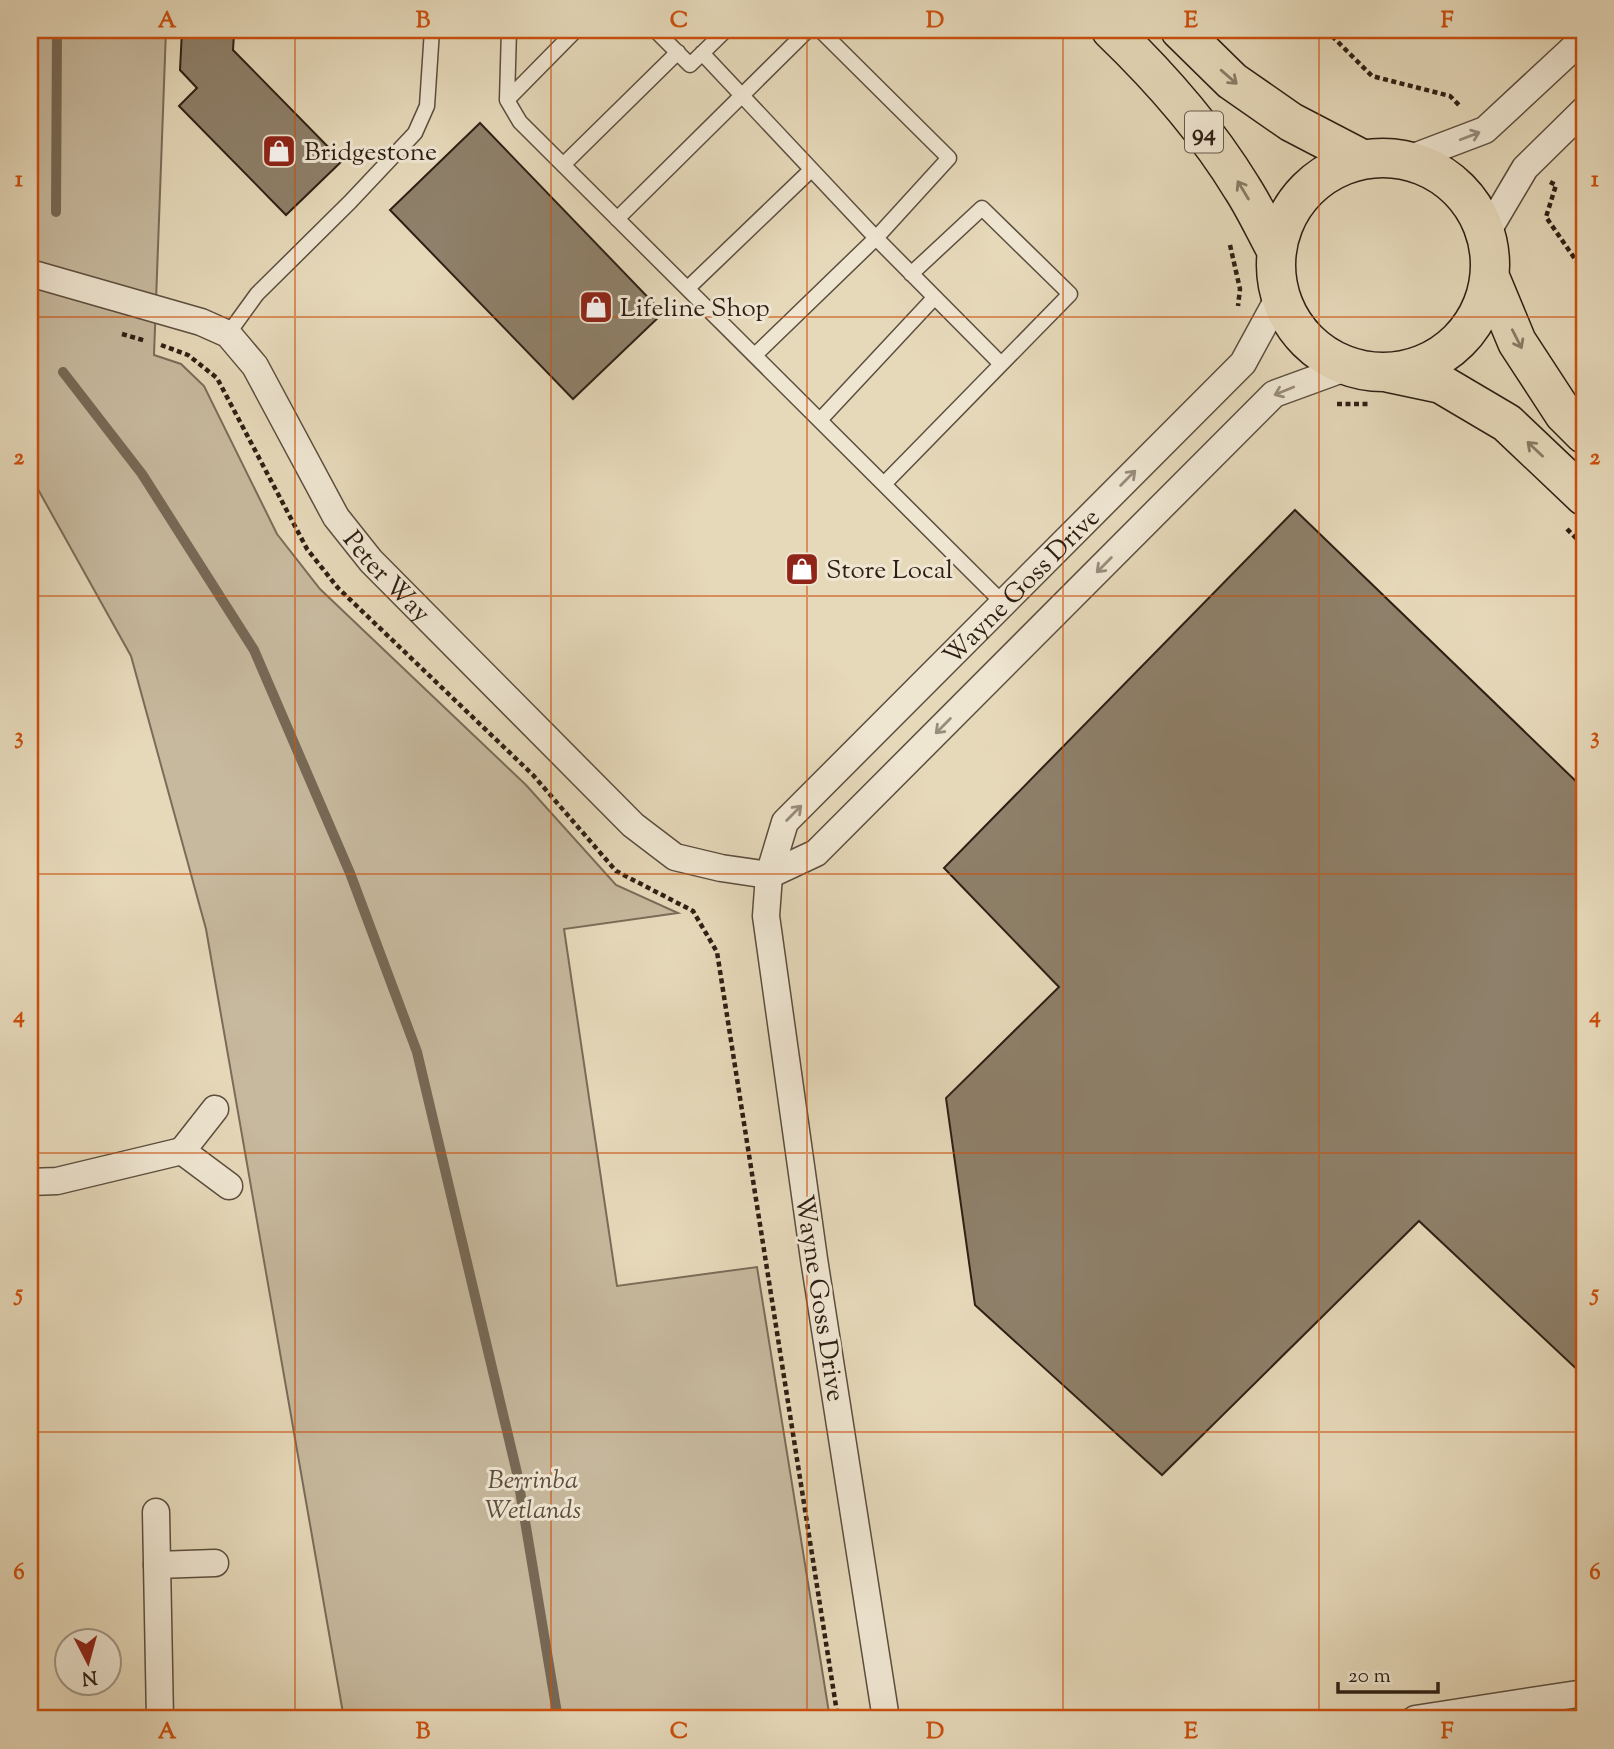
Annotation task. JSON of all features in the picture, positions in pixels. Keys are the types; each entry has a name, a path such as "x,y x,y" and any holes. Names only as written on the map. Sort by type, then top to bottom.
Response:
{"main road":[{"name":"94","path":"1180,30 1233,81 1291,122 1362,159"},
{"name":"94","path":"1094,35 1148,66 1197,122 1243,189 1276,250"},
{"name":"94","path":"1371,381 1414,368 1443,354 1466,333 1482,307 1490,277 1486,234 1474,208 1456,186 1433,170 1406,160 1362,159 1331,170 1304,191 1285,219 1276,250 1275,274 1279,297 1294,327 1318,351 1371,381 1441,384 1507,423 1575,511"},
{"name":"94","path":"1490,277 1517,342 1564,414 1584,433"}],"street":[{"path":"1406,160 1485,130 1584,38"},
{"path":"1486,234 1525,168 1584,110"},
{"name":"Peter Way","path":"30,273 201,322 228,334 255,366 336,517 371,561 633,825 675,857 721,868 769,875"},
{"name":"Wayne Goss Drive","path":"886,1719 814,1259 766,916 769,875 785,822 1243,363 1279,297"},
{"name":"Wayne Goss Drive","path":"769,875 816,853 1274,394 1371,381"},
{"path":"30,1181 57,1181 182,1152 215,1109"},
{"path":"182,1152 229,1186"},
{"path":"156,1512 160,1719"},
{"path":"157,1565 215,1563"},
{"path":"1415,1719 1584,1693"}],"lane":[{"path":"228,334 257,294 415,133 427,106 432,30"},
{"path":"509,30 507,100 520,122 1003,603"},
{"path":"507,100 576,30"},
{"path":"655,30 690,65 726,30"},
{"path":"617,219 808,30"},
{"path":"755,355 876,238 949,158 820,30"},
{"path":"563,165 678,52"},
{"path":"702,53 876,238 1001,364"},
{"path":"688,288 811,170"},
{"path":"884,484 1070,294 982,208 911,274"},
{"path":"820,420 934,298"}],"path":[{"path":"1068,30 1094,35"},
{"path":"1230,243 1240,289 1235,335 1243,363"},
{"path":"1336,404 1371,381"},
{"path":"1575,511 1584,546"},
{"path":"693,911 717,952 838,1719"}],"green space":[{"name":"Berrinba Wetlands","path":"30,30 166,30 154,355 181,364 204,386 277,534 320,589 526,785 616,885 678,913 564,929 617,1286 757,1267 830,1719 344,1719 206,929 131,656 30,475"}],"building":[{"path":"182,30 259,30 259,35 234,34 233,50 342,161 286,215 179,106 197,88 180,70"},
{"path":"480,123 663,313 573,399 390,210"},
{"path":"1295,510 1584,789 1584,1376 1419,1221 1162,1475 975,1305 946,1098 1059,987 944,868"}],"waterway":[{"path":"56,212 57,30"},
{"path":"63,372 142,474 254,650 350,873 417,1052 517,1473 558,1719"}],"place":[{"name":"Bridgestone","path":"279,151"},
{"name":"Lifeline Shop","path":"596,307"},
{"name":"Store Local","path":"802,569"}]}
